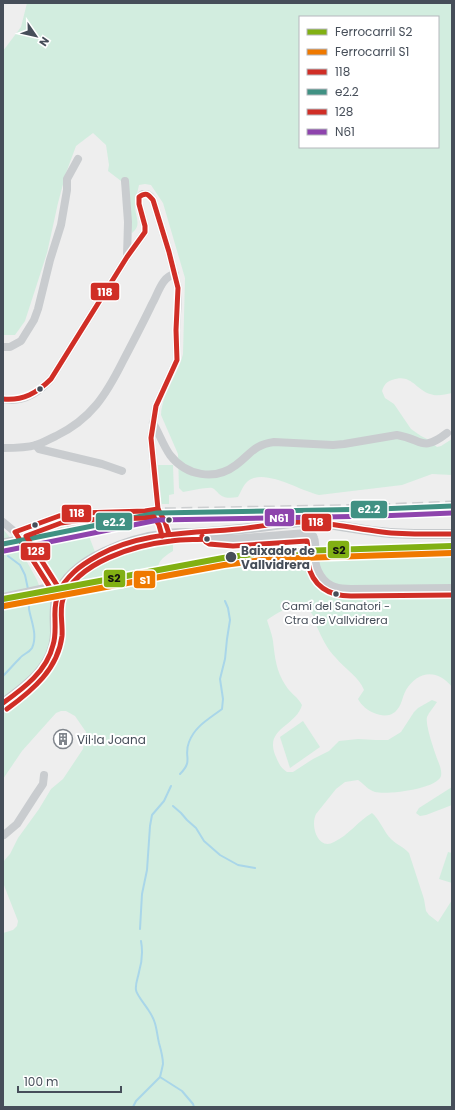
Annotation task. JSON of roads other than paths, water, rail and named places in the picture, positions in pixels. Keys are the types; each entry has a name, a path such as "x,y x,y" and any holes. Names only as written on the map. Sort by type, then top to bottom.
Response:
{"main road":[{"path":"3,703 35,678 47,660 54,644 56,597 64,583 74,572 107,550 134,541 169,534 207,532 299,522 335,525 395,534 452,534"}],"street":[{"path":"3,347 10,347 21,341 28,331 38,309 50,260 61,225 68,190 67,179 78,159"},
{"path":"125,181 128,222 127,257"},
{"path":"3,399 16,400 30,395 40,390 51,379 127,257 145,232 145,226 138,200 143,194 150,196 153,200 162,226 178,288 176,330 177,360 156,406 151,438 158,509 169,534"},
{"path":"3,448 20,448 36,445 71,429 85,418 105,394 163,282 170,275 175,274"},
{"path":"153,422 170,455 177,463 199,474 208,475 223,472 231,468 253,449 266,443 274,442 333,445 397,435 421,443 430,443 438,440 447,433"},
{"path":"36,445 39,449 102,464 122,472"},
{"path":"9,527 30,526 59,516 81,512 145,511 158,509"},
{"path":"9,527 22,543 56,597"},
{"path":"207,532 211,537 233,540 306,533 312,535 315,540 315,559 318,570 322,578 336,588 452,588"},
{"path":"3,597 50,587"},
{"path":"4,835 17,824 43,784 44,775"}],"waterway":[{"path":"8,556 20,565 25,575 28,589"},
{"path":"3,676 21,657 31,650 34,643 34,628 29,609 28,593"},
{"path":"180,774 187,762 187,747 192,736 203,723 222,709 223,699 220,679 225,659 230,620 225,601"},
{"path":"140,929 142,894 147,870 152,815 164,801 171,786"},
{"path":"173,806 196,828 204,841 220,855 238,865 255,868"},
{"path":"141,941 142,957 136,983 136,992 152,1015 155,1023 163,1061 160,1077 182,1091 194,1107"},
{"path":"133,1107 136,1101 160,1077"}],"tunnel":[{"path":"3,544 157,513 379,509 452,506"}],"rail line":[{"name":"S2","path":"3,599 223,558 269,552 452,546"},
{"name":"S1","path":"4,606 224,565 270,559 452,553"}],"place":[{"name":"Baixador de Vallvidrera","path":"231,557"},
{"name":"Camí del Sanatori - Ctra de Vallvidrera","path":"336,594"},
{"name":"Vil·la Joana","path":"63,739"}]}
